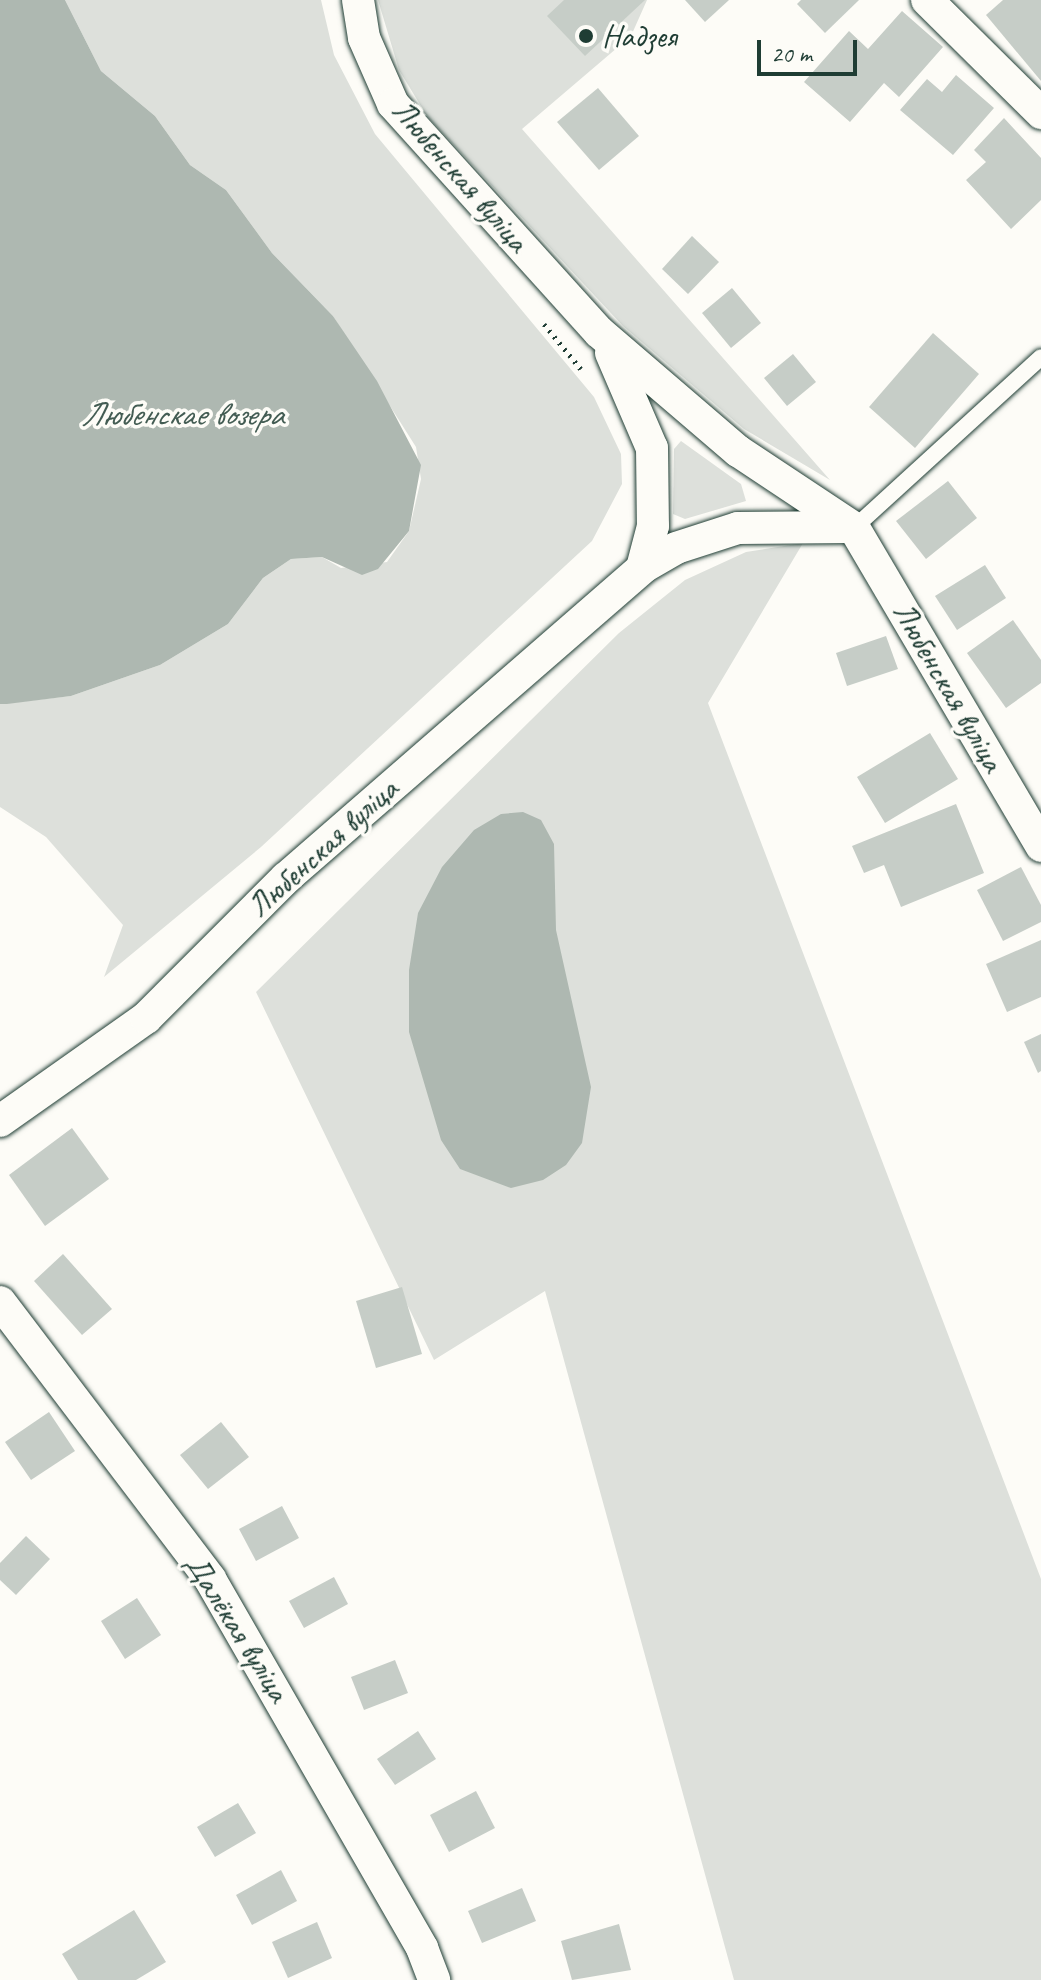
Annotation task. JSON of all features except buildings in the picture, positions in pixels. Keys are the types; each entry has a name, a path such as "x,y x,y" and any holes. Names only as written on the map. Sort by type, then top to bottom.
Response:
{"street":[{"name":"Любенская вуліца","path":"358,0 364,38 393,104 599,332 738,451 854,528 1041,846"},
{"path":"927,0 1041,113"},
{"name":"Любенская вуліца","path":"599,332 642,413 652,448 653,526 642,568"},
{"name":"Любенская вуліца","path":"0,1121 146,1018 286,878 642,568 676,548 738,528 854,528"},
{"name":"Далёкая вуліца","path":"0,1302 210,1579 422,1948 434,1980"}],"lane":[{"path":"854,528 1041,357"}],"path":[{"path":"540,321 589,378"}],"shaded area":[{"path":"65,0 321,0 334,55 375,134 594,397 621,454 622,484 592,541 261,847 104,977 123,925 46,837 0,807 0,704 71,696 160,665 228,624 263,578 291,559 322,557 341,568 387,562 409,531 421,479 416,447 333,316 272,253 226,190 190,165 155,116 101,71"},
{"path":"378,0 647,0 631,36 522,129 830,480 744,429 623,326 427,116 399,70"},
{"path":"681,441 741,484 746,501 685,519 673,514 674,449"},
{"path":"803,543 708,703 1041,1579 1041,1980 734,1980 545,1291 434,1360 256,992 619,633 685,580 746,552"}],"water":[{"name":"Любенскае возера","path":"0,0 65,0 101,71 155,116 190,165 226,190 272,253 333,316 377,381 421,465 409,531 378,569 362,575 322,557 291,559 263,578 228,624 160,665 71,696 7,704 0,704"},
{"path":"523,812 541,820 554,844 556,930 591,1087 582,1143 566,1165 543,1180 511,1188 460,1169 441,1140 409,1032 409,970 418,913 442,867 474,830 501,814"}],"place":[{"name":"Надзея","path":"586,36"}]}
